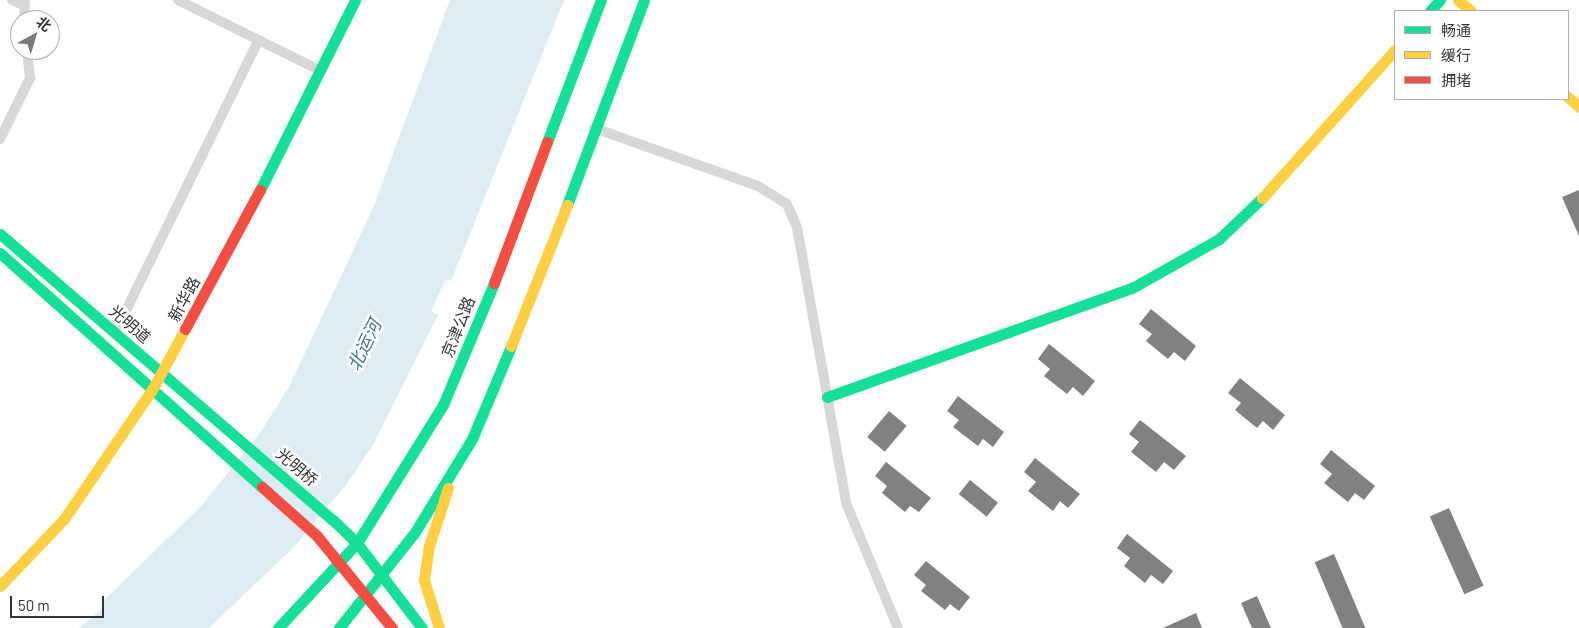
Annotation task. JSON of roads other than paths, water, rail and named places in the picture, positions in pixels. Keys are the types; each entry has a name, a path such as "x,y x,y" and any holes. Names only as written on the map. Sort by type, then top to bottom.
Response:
{"main road":[{"name":"新华路","path":"315,69 346,0"},
{"name":"新华路","path":"0,586 64,519 150,386 315,69 355,0"},
{"name":"京津公路","path":"278,628 356,544 443,405 473,337 601,0"},
{"path":"439,628 426,593 426,562 453,473 512,346 644,0"},
{"path":"1431,10 1440,0"},
{"path":"1458,0 1470,10"},
{"path":"827,397 1132,288 1178,265 1219,239 1252,209 1394,51"},
{"path":"1569,98 1579,107"},
{"name":"光明道","path":"0,234 240,438"},
{"name":"光明道","path":"0,253 317,536 340,562"},
{"name":"新华路","path":"0,578 70,502 150,386"},
{"name":"光明桥","path":"240,438 333,520 356,544"},
{"path":"340,628 383,576 453,473"},
{"path":"356,544 422,628"},
{"path":"340,562 392,628"}],"street":[{"path":"12,0 24,3"},
{"path":"178,0 315,69"},
{"path":"115,333 258,41"},
{"path":"0,139 30,78 28,60"},
{"path":"594,128 758,186 787,204 797,227 846,503 898,628"}],"water":[{"name":"北运河","path":"450,0 564,0 451,281 446,279 431,311 438,315 374,443 346,485 293,548 209,628 79,628 103,608 103,601 202,505 260,433 289,387 373,208"}]}
